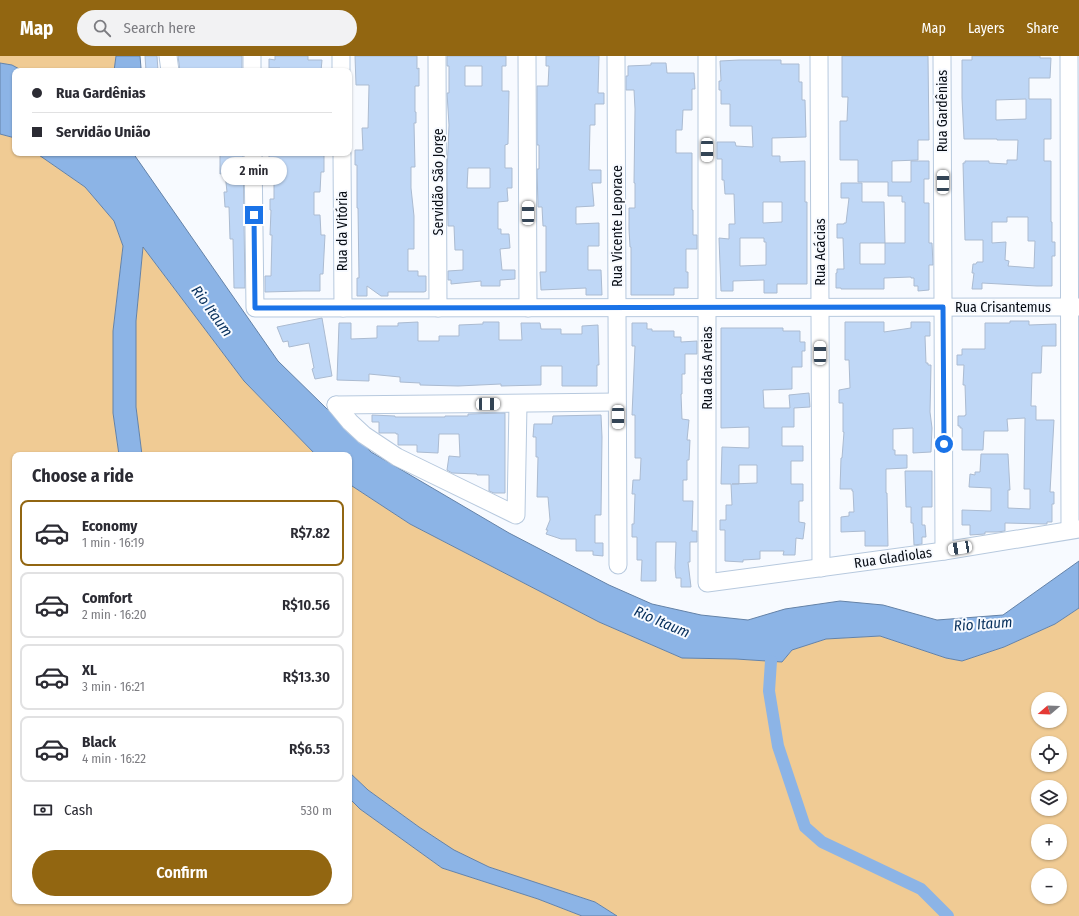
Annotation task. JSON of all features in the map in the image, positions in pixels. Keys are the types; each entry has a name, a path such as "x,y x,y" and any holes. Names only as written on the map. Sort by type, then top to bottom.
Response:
{"street":[{"path":"168,56 170,68"},
{"path":"252,56 252,68"},
{"path":"341,56 341,68"},
{"name":"Servidão São Jorge","path":"437,56 438,308"},
{"path":"527,56 528,308"},
{"name":"Rua Vicente Leporace","path":"616,56 618,565"},
{"name":"Rua das Areias","path":"707,56 707,583"},
{"name":"Rua Acácias","path":"819,56 821,568"},
{"name":"Rua Gardênias","path":"942,56 944,551"},
{"path":"1068,56 1074,307 1075,530"},
{"name":"Rua Crisantemus","path":"253,156 255,308 1074,307"},
{"name":"Rua da Vitória","path":"342,156 343,308"},
{"path":"518,404 516,516 397,457 364,435 350,422 336,405 617,402"},
{"name":"Rua Gladiolas","path":"707,583 944,551 1075,530"}],"shaded area":[{"path":"0,56 116,56 114,68 18,68 12,65 0,63"},
{"path":"0,134 12,137 12,156 40,156 85,187 114,221 123,246 113,331 113,413 119,452 12,452 12,904 352,904 352,801 360,809 442,868 538,899 582,916 0,916"},
{"path":"143,247 244,381 313,452 142,452 136,407 136,321"},
{"path":"352,486 410,524 599,622 682,658 782,662 792,650 826,639 880,636 946,658 962,661 1004,647 1055,624 1079,608 1079,916 617,916 595,902 489,867 453,850 368,790 352,775"}],"water":[{"path":"116,56 140,56 141,68 114,68"},
{"path":"0,63 12,65 18,68 12,68 12,137 0,134"},
{"name":"Rio Itaum","path":"40,156 135,156 278,361 371,452 509,533 609,585 652,604 701,615 748,620 785,609 840,601 883,605 937,620 1003,615 1079,561 1079,608 1055,624 1004,647 962,661 946,658 880,636 826,639 792,650 782,662 682,658 599,622 410,524 352,486 352,452 313,452 244,381 143,247 136,321 136,407 142,452 119,452 113,413 113,331 123,246 114,221 85,187"},
{"path":"352,775 368,790 454,850 489,867 595,902 617,916 582,916 538,899 442,868 360,809 352,801"}],"building":[{"path":"145,56 157,56 158,68 146,68"},
{"path":"178,56 242,56 242,68 180,68"},
{"path":"275,56 308,56 308,60 322,60 321,68 269,68 269,59 275,60"},
{"path":"355,56 417,56 419,86 415,86 415,167 411,167 411,188 414,216 414,249 408,249 408,271 418,271 418,276 426,276 426,291 424,292 388,292 388,296 381,296 367,286 367,296 357,296 357,278 359,278 357,165 355,165 355,150 363,150 362,128 368,128 369,85 356,85"},
{"path":"447,56 506,56 506,66 502,66 502,91 509,91 508,144 505,145 505,168 512,168 512,188 507,188 508,201 498,202 498,229 501,229 501,234 509,234 510,248 500,249 502,270 515,270 515,279 500,280 500,286 481,286 481,281 451,284 451,280 448,280 448,271 463,270 463,250 455,250 454,226 448,226 447,172 449,125 447,93 449,93 449,66 447,66","holes":["465,66 482,66 482,86 465,86","468,168 490,168 490,188 467,188"]},
{"path":"546,56 599,56 598,93 604,93 604,104 595,104 595,125 590,125 589,170 601,170 601,183 592,183 594,206 576,207 576,224 599,223 599,246 588,246 588,270 601,270 602,295 586,295 586,288 541,290 540,272 546,272 546,226 543,226 542,207 538,207 537,169 539,169 539,145 537,145 537,86 548,86 549,66 546,66"},
{"path":"842,56 928,56 929,140 918,140 918,160 892,161 892,182 911,182 911,161 929,161 929,179 924,179 924,203 929,203 929,243 932,243 933,265 929,265 929,290 918,291 918,286 914,286 914,278 911,277 884,278 884,289 836,288 837,269 844,269 843,238 837,238 837,224 846,223 849,198 841,198 841,183 862,183 862,202 884,202 885,243 905,243 905,202 902,202 902,196 888,196 888,182 858,182 858,160 840,160 840,121 847,121 848,97 842,97","holes":["860,243 885,243 885,264 860,264"]},
{"path":"972,56 1040,56 1040,58 1051,58 1050,78 1029,78 1029,99 1051,99 1051,139 1044,139 1044,161 1051,161 1051,222 1052,242 1055,242 1055,256 1052,256 1052,286 982,283 982,289 972,289 974,273 972,273 973,264 983,262 983,240 965,240 963,163 965,163 965,161 989,161 989,163 1007,164 1007,160 1017,160 1018,140 964,139 962,60 972,60","holes":["1026,99 1026,119 996,120 996,100","1007,217 1028,217 1028,241 1035,241 1034,268 1008,266 1009,261 1005,260 1006,242 992,243 992,222 1007,222"]},
{"path":"781,60 781,64 799,64 799,82 802,82 802,100 805,100 806,137 772,138 772,156 780,156 780,162 805,161 805,202 807,202 807,284 777,284 777,293 764,293 764,280 733,281 733,291 721,291 719,238 729,239 729,224 735,224 734,194 725,194 724,180 722,180 722,159 717,159 717,142 735,142 736,146 753,147 752,126 730,126 730,104 721,104 721,90 719,90 719,81 721,81 720,61","holes":["763,202 782,202 782,222 763,223","740,238 764,238 764,242 766,242 766,265 740,266"]},
{"path":"651,63 666,63 667,73 694,73 695,89 692,89 692,110 683,110 682,130 676,130 676,153 692,153 693,235 697,235 697,249 686,249 688,288 674,288 674,295 631,295 629,208 635,208 635,109 634,90 626,90 626,76 628,76 628,66 651,65"},
{"path":"220,156 243,156 245,288 234,288 233,239 230,239 229,207 225,207 224,192 227,192 225,173 220,174"},
{"path":"269,156 324,156 324,172 321,172 320,192 314,192 314,215 320,215 321,235 325,235 323,274 320,274 320,291 265,292 265,276 271,276 272,235 270,235 270,199 274,199 274,170 269,170"},
{"path":"322,318 332,376 315,379 312,369 314,368 309,343 289,347 288,341 283,342 277,327"},
{"path":"1010,321 1029,321 1029,325 1056,324 1056,346 1042,346 1041,373 1032,373 1031,406 1036,406 1036,420 1054,420 1050,492 1054,492 1052,522 1047,522 1047,524 1005,523 1005,531 985,532 985,534 970,535 970,525 962,525 962,510 991,511 991,488 969,487 970,474 975,475 975,472 980,472 981,454 1008,454 1010,490 1008,490 1008,508 1030,509 1030,489 1024,489 1025,418 1007,419 1008,431 984,431 983,450 962,450 962,428 958,426 958,416 966,415 965,385 963,385 964,365 957,365 957,355 962,355 962,349 985,349 985,323 1010,323"},
{"path":"418,322 418,341 439,341 439,336 459,336 459,325 483,324 483,322 499,322 499,340 522,340 521,323 540,323 541,329 561,329 561,334 582,334 582,326 598,325 599,365 597,365 597,386 562,386 562,366 541,366 541,385 420,385 420,383 400,382 400,377 369,374 369,381 337,380 339,323 351,323 351,339 377,338 377,326 398,326 398,323"},
{"path":"845,322 884,322 884,332 911,328 911,322 930,322 930,336 925,336 926,363 931,365 931,452 913,453 913,428 893,429 893,450 895,450 895,455 907,455 907,468 886,469 888,546 865,546 865,531 841,532 841,517 849,516 849,512 854,512 852,489 840,489 844,432 843,403 839,403 839,390 850,388 849,360 845,360"},
{"path":"632,323 647,323 647,329 652,329 652,331 674,331 674,337 681,337 681,342 697,341 697,354 685,354 685,374 682,374 681,394 682,419 689,420 687,440 690,440 689,460 687,460 687,480 683,480 683,501 693,501 692,531 697,531 697,542 690,542 690,562 688,562 691,587 681,587 681,578 676,578 676,542 656,542 656,581 641,581 642,560 637,560 637,537 632,537 635,494 632,494 633,480 640,480 641,458 635,458 635,415 632,415 635,346 632,346"},
{"path":"721,328 783,328 783,331 800,331 800,342 805,342 805,351 802,351 802,367 792,367 792,389 763,390 764,408 790,408 789,395 809,393 810,407 794,408 794,427 782,427 782,446 803,446 803,461 791,461 791,484 803,484 803,501 799,501 799,522 805,523 803,539 796,538 795,555 783,555 784,551 760,551 760,559 743,560 743,562 725,561 725,530 720,530 720,520 726,520 726,505 732,505 731,484 721,484 722,447 749,448 749,427 721,428","holes":["739,465 757,465 757,483 739,484"]},
{"path":"505,413 505,493 494,493 489,491 489,475 452,473 447,470 449,456 460,457 459,434 439,434 438,453 417,452 417,445 398,445 398,434 379,433 379,422 372,422 372,415 395,417 445,417 468,416 468,414"},
{"path":"601,415 601,515 595,515 595,543 603,543 603,556 593,555 593,551 576,551 576,539 561,539 546,534 550,520 548,497 537,497 538,457 536,457 536,437 533,437 534,424 552,424 553,416"},
{"path":"905,471 932,471 932,507 922,507 922,525 925,525 926,537 922,537 922,544 914,545 913,523 911,523 911,507 906,507"}],"waterway":[{"path":"771,661 769,691 778,746 805,827 822,842 921,889 948,916"}],"route":[{"path":"254,215 255,308 943,307 944,444"}]}
